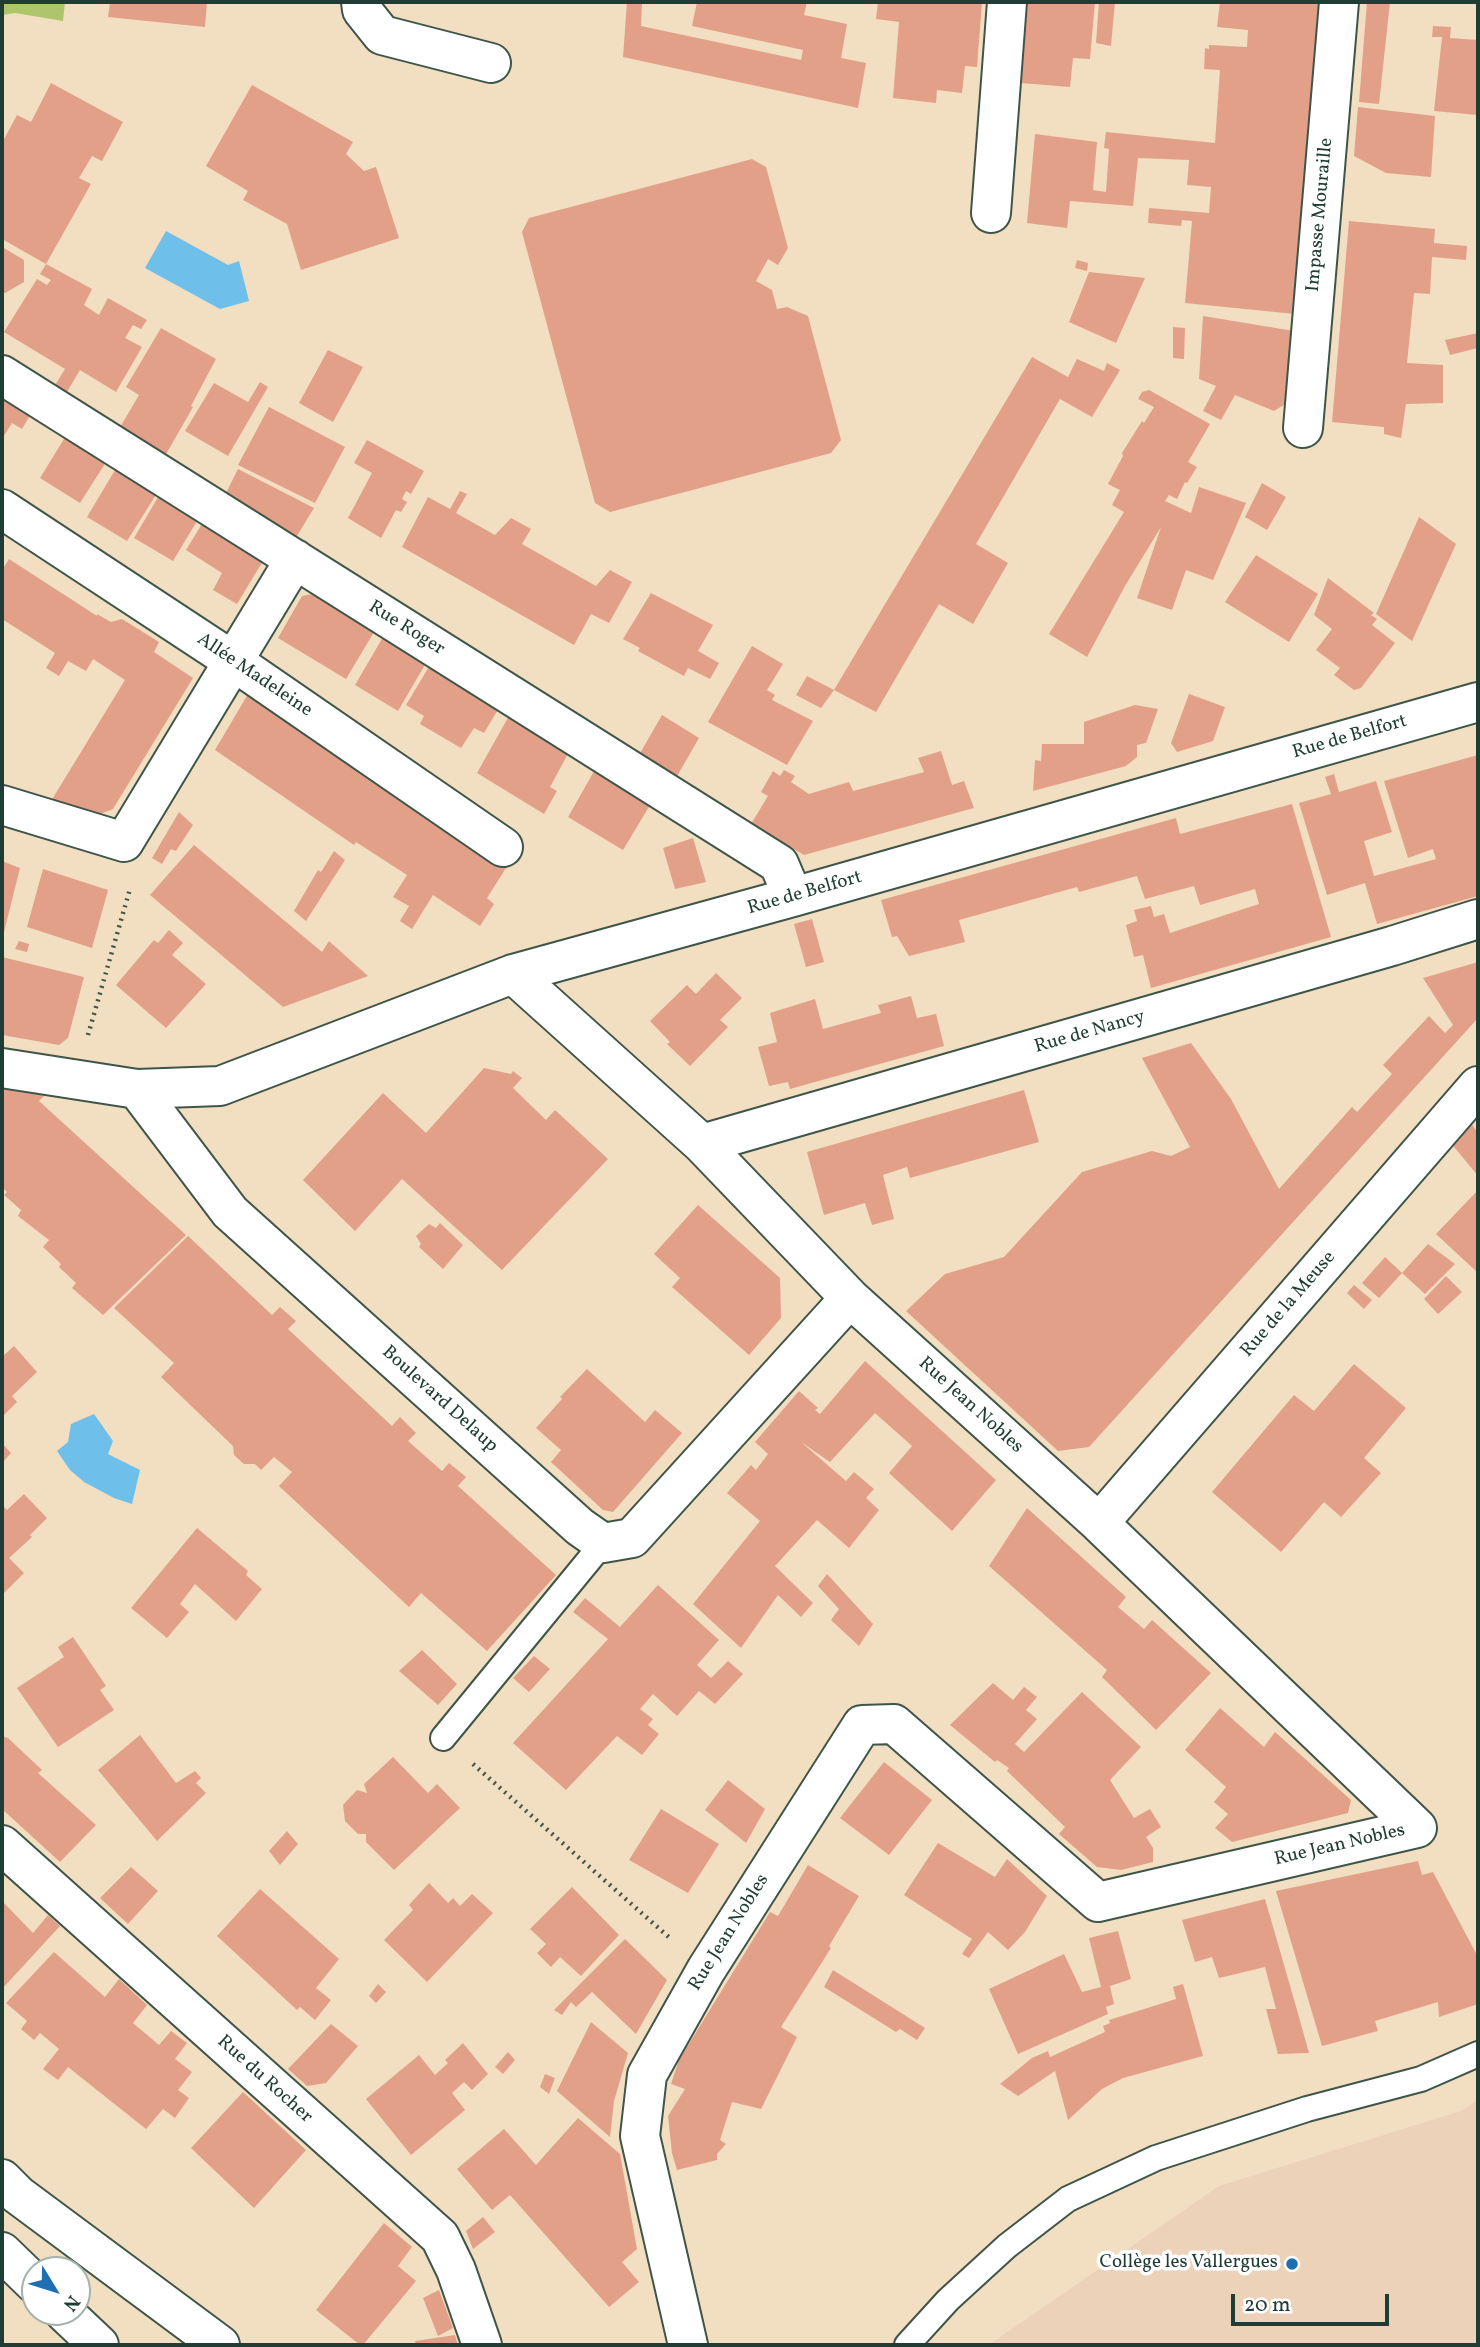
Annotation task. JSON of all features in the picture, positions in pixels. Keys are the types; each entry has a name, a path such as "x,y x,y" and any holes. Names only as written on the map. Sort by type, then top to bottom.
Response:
{"street":[{"path":"361,2 362,10 382,35 491,63"},
{"path":"991,213 1007,2"},
{"name":"Impasse Mouraille","path":"1303,428 1339,2"},
{"name":"Rue Roger","path":"2,375 779,864 793,898"},
{"name":"Allée Madeleine","path":"2,509 233,661 503,846"},
{"path":"2,805 124,842 295,559"},
{"name":"Rue de Belfort","path":"137,1089 220,1086 513,974 793,898 1478,702"},
{"name":"Rue de Nancy","path":"702,1144 1478,919"},
{"name":"Rue Jean Nobles","path":"513,974 702,1144 850,1298 1100,1523 1417,1828 1098,1902 894,1724 862,1725 706,1970 647,2075 640,2136 688,2345"},
{"path":"2,1068 137,1089"},
{"name":"Rue de la Meuse","path":"1100,1523 1478,1086"},
{"name":"Boulevard Delaup","path":"137,1089 230,1212 580,1528 603,1543"},
{"path":"603,1543 632,1538 850,1298"},
{"name":"Rue du Rocher","path":"2,1845 440,2237 456,2270 482,2345"},
{"path":"2,2179 18,2195 220,2345"},
{"path":"2,2252 21,2270"},
{"path":"79,2326 99,2345"}],"lane":[{"path":"443,1738 603,1543"},
{"path":"907,2345 947,2300 1068,2199 1156,2158 1307,2109 1421,2078 1478,2054"}],"path":[{"path":"76,1080 130,888 124,842"},
{"path":"443,1738 706,1970"}],"shaded area":[{"name":"Collège les Vallergues","path":"1478,2100 1478,2345 992,2345 1219,2186 1461,2111"}],"green space":[{"path":"2,2 65,2 63,21 15,13 2,15"}],"water":[{"path":"166,231 228,265 239,261 249,301 220,309 145,268"},
{"path":"94,1414 113,1441 108,1454 140,1470 132,1504 84,1482 70,1470 57,1451 68,1442 71,1424"}],"building":[{"path":"110,2 207,2 205,27 108,17"},
{"path":"627,2 642,2 641,26 801,60 803,50 692,26 697,2 807,2 804,15 847,24 841,58 866,63 858,108 623,57"},
{"path":"878,2 982,2 977,67 965,66 962,93 937,90 936,103 893,98 899,22 876,19"},
{"path":"1028,2 1095,2 1090,59 1073,58 1070,87 1021,83"},
{"path":"1099,2 1115,2 1111,46 1096,43"},
{"path":"1220,2 1321,4 1295,314 1185,303 1192,221 1182,220 1181,226 1148,223 1149,208 1209,213 1211,187 1187,185 1189,160 1138,158 1133,206 1070,201 1067,228 1027,223 1035,134 1097,142 1093,190 1106,192 1109,149 1104,148 1106,132 1215,143 1220,70 1204,69 1205,48 1209,49 1209,45 1247,47 1248,30 1217,27"},
{"path":"1367,2 1390,2 1379,104 1359,102"},
{"path":"1433,26 1451,27 1450,38 1478,40 1478,115 1434,111 1442,37 1432,37"},
{"path":"51,83 123,122 102,161 92,156 79,178 91,184 46,264 2,239 2,143 17,115 31,122"},
{"path":"252,85 353,142 346,154 364,171 376,167 399,238 301,270 287,224 243,200 248,191 206,166"},
{"path":"1358,107 1435,116 1431,177 1386,173 1354,156"},
{"path":"752,159 766,167 788,248 778,265 768,259 756,281 772,290 777,309 787,307 808,316 841,440 831,453 610,512 595,503 522,232 529,218"},
{"path":"1349,221 1435,229 1434,243 1467,246 1466,260 1432,257 1430,294 1414,293 1407,363 1443,365 1443,403 1406,404 1401,438 1384,434 1384,427 1332,422"},
{"path":"4,248 24,260 24,282 5,293 2,292"},
{"path":"1077,260 1088,263 1087,271 1075,268"},
{"path":"46,264 92,289 84,305 99,315 108,298 147,320 141,329 133,325 125,338 142,347 116,392 80,370 61,402 49,395 65,369 4,332 37,279 47,285 51,280 40,274"},
{"path":"1089,272 1145,278 1116,343 1069,322"},
{"path":"1203,316 1294,331 1287,403 1274,411 1235,395 1221,420 1203,411 1216,386 1199,379"},
{"path":"1173,327 1185,328 1184,359 1173,358"},
{"path":"161,328 216,359 191,406 193,407 161,463 115,436 139,395 126,387"},
{"path":"1478,333 1478,348 1450,355 1445,340"},
{"path":"328,350 363,367 333,422 299,403"},
{"path":"1032,357 1068,377 1077,359 1104,371 1107,363 1120,370 1092,417 1060,399 976,544 1008,563 973,624 939,604 876,712 834,690"},
{"path":"260,382 268,387 228,456 185,431 214,383 248,402"},
{"path":"1149,390 1210,424 1188,462 1197,467 1187,483 1185,482 1177,499 1169,495 1165,501 1191,513 1199,487 1246,503 1213,580 1186,570 1172,610 1137,598 1161,527 1087,657 1049,634 1124,512 1112,505 1120,490 1108,484 1123,456 1122,453 1154,407 1138,399 1142,392"},
{"path":"2,394 32,412 22,429 12,423 2,439"},
{"path":"269,407 345,447 315,503 238,465"},
{"path":"67,434 108,459 80,503 40,478"},
{"path":"367,440 424,471 411,494 406,491 402,499 407,502 401,512 396,510 381,538 348,518 372,473 354,463"},
{"path":"118,465 159,490 127,541 87,517"},
{"path":"238,469 314,508 292,544 222,501"},
{"path":"1262,483 1286,497 1267,530 1245,517"},
{"path":"460,491 467,494 456,513 495,535 511,518 531,529 522,544 596,586 610,570 632,582 609,623 591,614 574,645 402,547 428,497 450,509"},
{"path":"161,492 200,516 173,561 134,538"},
{"path":"1419,517 1456,544 1412,641 1376,614"},
{"path":"205,519 263,561 237,604 213,590 222,573 186,550"},
{"path":"1256,555 1318,594 1289,642 1225,602"},
{"path":"9,559 97,616 111,622 122,619 159,642 154,652 193,678 113,809 98,815 51,801 125,680 93,659 86,671 68,661 59,676 46,668 55,653 2,619 2,570"},
{"path":"1328,578 1374,613 1371,615 1377,619 1372,625 1395,643 1361,688 1354,690 1334,675 1340,668 1316,650 1332,629 1314,615"},
{"path":"651,593 713,625 698,651 719,663 710,679 688,668 684,676 638,651 640,648 623,639"},
{"path":"312,594 374,632 346,679 278,638 302,596"},
{"path":"383,637 426,663 398,711 355,685"},
{"path":"752,646 783,664 767,690 775,695 772,700 813,721 787,765 708,722"},
{"path":"430,665 499,708 484,733 474,728 461,748 420,724 424,716 406,705"},
{"path":"807,676 834,690 821,708 796,695"},
{"path":"248,694 506,868 487,898 494,904 480,926 433,895 412,929 400,921 409,906 393,897 407,875 356,842 354,845 215,750"},
{"path":"1189,694 1225,707 1213,741 1177,752 1171,743"},
{"path":"1135,705 1158,709 1146,743 1137,745 1137,757 1126,766 1033,791 1035,760 1041,761 1042,744 1084,744 1084,722"},
{"path":"510,714 570,750 550,787 557,791 544,814 477,773"},
{"path":"662,715 699,738 676,778 639,755"},
{"path":"941,751 952,785 964,781 974,808 804,855 751,824 768,796 761,792 773,771 780,776 784,770 795,776 791,782 809,794 849,782 853,791 924,772 918,758"},
{"path":"1478,755 1478,896 1377,924 1365,883 1327,895 1299,803 1331,794 1325,777 1334,774 1339,792 1376,781 1392,832 1364,841 1374,876 1436,859 1433,849 1408,858 1384,781"},
{"path":"597,766 653,800 623,850 568,817"},
{"path":"1292,804 1331,937 1151,988 1143,955 1134,957 1126,925 1137,921 1134,910 1151,906 1154,917 1164,914 1170,933 1259,904 1255,889 1200,905 1194,886 1145,899 1137,876 1079,892 1077,887 959,920 965,942 909,956 897,936 892,937 881,900 1176,818 1180,834"},
{"path":"179,812 193,825 176,851 171,849 162,864 152,858"},
{"path":"693,838 706,882 675,889 663,848"},
{"path":"194,845 322,952 329,941 368,976 283,1007 150,895"},
{"path":"334,851 345,860 306,921 294,911 318,870 321,872"},
{"path":"2,861 20,868 3,936 2,936"},
{"path":"43,869 108,890 92,948 27,927"},
{"path":"812,919 824,962 806,967 794,924"},
{"path":"169,930 183,943 172,955 206,984 166,1028 116,985 154,940 158,943"},
{"path":"19,941 29,944 27,952 15,949"},
{"path":"2,957 84,977 68,1038 59,1045 2,1035"},
{"path":"1478,962 1478,1018 1089,1447 1058,1451 906,1311 945,1274 1004,1257 1082,1172 1152,1151 1171,1156 1190,1147 1142,1058 1191,1043 1231,1099 1279,1189 1352,1107 1357,1112 1392,1074 1383,1065 1429,1016 1445,1033 1453,1025 1423,978"},
{"path":"716,973 742,998 720,1020 728,1027 690,1066 667,1044 670,1042 650,1021 687,985 696,994"},
{"path":"911,996 917,1018 936,1014 944,1046 790,1089 788,1082 769,1086 758,1047 777,1042 770,1013 815,999 823,1029 881,1013 878,1005"},
{"path":"484,1068 511,1074 513,1071 522,1078 513,1088 546,1120 555,1110 608,1159 502,1270 402,1179 355,1231 303,1180 383,1093 426,1133"},
{"path":"2,1087 47,1093 39,1101 186,1235 103,1315 72,1288 76,1283 43,1247 49,1240 18,1216 21,1210 4,1195 7,1192 2,1187"},
{"path":"1024,1090 1039,1142 910,1178 907,1167 883,1175 894,1219 872,1225 865,1203 824,1215 807,1152"},
{"path":"1469,1120 1478,1133 1478,1176 1450,1142"},
{"path":"1478,1190 1478,1273 1436,1234"},
{"path":"698,1205 780,1278 781,1318 749,1355 672,1287 680,1278 654,1254"},
{"path":"440,1223 463,1245 443,1269 419,1247 421,1244 416,1236 429,1224 436,1228"},
{"path":"188,1236 272,1315 280,1307 296,1321 288,1329 392,1426 400,1417 416,1433 408,1441 442,1471 449,1463 466,1477 458,1486 556,1575 487,1651 421,1593 409,1607 279,1486 292,1472 274,1457 261,1470 255,1464 244,1464 234,1455 233,1446 161,1377 174,1363 114,1308"},
{"path":"1428,1244 1455,1264 1425,1294 1402,1273"},
{"path":"1385,1257 1402,1273 1379,1298 1362,1283"},
{"path":"1446,1276 1462,1292 1438,1314 1424,1299"},
{"path":"1354,1285 1372,1300 1364,1309 1347,1293"},
{"path":"14,1346 37,1372 12,1396 17,1402 2,1417 2,1357"},
{"path":"865,1361 996,1480 952,1531 889,1473 912,1446 875,1413 830,1462 801,1442 846,1481 854,1472 874,1489 866,1498 879,1510 849,1548 817,1520 775,1566 813,1603 801,1617 778,1595 741,1648 693,1604 760,1521 727,1493 751,1465 756,1470 768,1454 755,1442 799,1391 818,1408 815,1410 820,1414"},
{"path":"1354,1364 1406,1408 1364,1458 1381,1473 1341,1517 1324,1502 1281,1552 1212,1492 1294,1395 1314,1411"},
{"path":"587,1369 645,1422 655,1410 682,1433 613,1512 603,1510 551,1462 561,1450 536,1428 562,1399 560,1397"},
{"path":"2,1443 11,1453 4,1461 2,1459"},
{"path":"24,1494 47,1518 30,1535 32,1537 9,1558 24,1573 2,1595 2,1505 7,1510"},
{"path":"1027,1508 1126,1597 1118,1607 1144,1629 1152,1620 1211,1673 1156,1730 1102,1677 1107,1670 989,1566"},
{"path":"197,1528 248,1571 246,1575 262,1589 236,1621 195,1584 180,1604 189,1612 167,1638 131,1608"},
{"path":"827,1574 873,1624 859,1646 831,1620 839,1609 818,1586"},
{"path":"658,1585 719,1640 697,1665 711,1678 728,1661 743,1674 715,1704 699,1691 677,1716 653,1694 640,1709 653,1719 648,1725 659,1734 642,1755 617,1736 566,1790 513,1743 608,1639 573,1612 585,1598 620,1627"},
{"path":"73,1637 106,1686 100,1690 114,1710 58,1747 17,1688 64,1657 58,1647"},
{"path":"422,1650 457,1684 438,1705 399,1671"},
{"path":"534,1656 550,1669 529,1692 513,1678"},
{"path":"993,1683 1013,1700 1024,1687 1037,1697 1026,1710 1037,1719 1015,1744 1024,1752 1082,1692 1141,1747 1110,1780 1134,1818 1150,1809 1161,1827 1146,1837 1153,1848 1153,1862 1121,1870 1097,1867 1059,1834 1065,1827 1007,1771 1009,1768 997,1760 995,1762 950,1725"},
{"path":"1220,1708 1264,1747 1275,1732 1351,1800 1348,1813 1232,1842 1215,1828 1228,1814 1214,1802 1226,1787 1185,1750"},
{"path":"140,1735 176,1783 195,1771 201,1778 196,1783 206,1793 157,1841 98,1770"},
{"path":"2,1736 8,1738 42,1770 38,1773 96,1825 60,1862 2,1809"},
{"path":"393,1757 428,1793 437,1784 460,1808 394,1870 366,1842 366,1834 358,1834 345,1821 343,1805 357,1790 367,1793 364,1784"},
{"path":"884,1762 932,1800 889,1855 840,1818"},
{"path":"728,1780 765,1809 746,1843 705,1810"},
{"path":"661,1809 719,1844 688,1893 629,1860"},
{"path":"287,1831 298,1844 280,1865 269,1851"},
{"path":"938,1843 995,1877 1007,1859 1047,1896 1025,1932 1008,1950 988,1932 969,1958 962,1954 972,1939 904,1895"},
{"path":"1418,1861 1422,1875 1433,1872 1478,1957 1478,2004 1439,2017 1438,2002 1375,2021 1378,2031 1322,2046 1276,1891"},
{"path":"808,1865 859,1896 829,1946 831,1948 781,2027 797,2037 761,2109 732,2102 720,2140 726,2144 717,2154 717,2160 677,2170 672,2153 668,2116 685,2089 671,2084 679,2060 770,1912 778,1916"},
{"path":"131,1867 158,1891 128,1924 100,1898"},
{"path":"429,1883 448,1903 453,1898 460,1906 472,1894 493,1913 427,1982 384,1940 413,1910 409,1905"},
{"path":"572,1887 619,1935 581,1976 560,1957 551,1967 537,1953 546,1944 530,1929"},
{"path":"260,1889 339,1959 316,1988 331,2000 315,2020 300,2007 297,2010 217,1936"},
{"path":"1265,1899 1309,2053 1278,2054 1266,2009 1276,2009 1265,1967 1219,1978 1212,1957 1195,1962 1182,1920"},
{"path":"2,1901 33,1933 48,1915 60,1926 2,1989"},
{"path":"1118,1931 1131,1979 1110,1986 1114,2004 1106,2007 1108,2014 1018,2054 989,1989 1064,1954 1082,1992 1101,1987 1089,1938"},
{"path":"625,1939 667,1980 636,2034 592,1992 576,2007 571,2002 562,2015 554,2010"},
{"path":"54,1952 105,1997 119,1979 147,2005 133,2023 159,2045 171,2031 187,2043 175,2059 192,2072 178,2090 189,2098 175,2118 163,2109 146,2129 68,2067 58,2080 43,2069 59,2049 40,2033 34,2040 21,2029 27,2021 6,2003"},
{"path":"833,1970 925,2028 917,2040 900,2029 896,2032 824,1987"},
{"path":"378,1984 386,1992 376,2003 369,1996"},
{"path":"1183,1984 1203,2056 1123,2078 1102,2089 1068,2120 1055,2071 1018,2096 1000,2084 1032,2058 1048,2051 1050,2057 1105,2032 1103,2026 1110,2023 1109,2020 1176,1999 1173,1987"},
{"path":"591,2022 628,2053 614,2101 610,2137 557,2091"},
{"path":"331,2024 358,2046 326,2083 307,2086 288,2069"},
{"path":"463,2043 488,2074 472,2090 464,2082 452,2093 465,2110 411,2155 366,2099 419,2055 435,2075 448,2063 445,2060"},
{"path":"508,2052 515,2060 503,2074 495,2067"},
{"path":"545,2074 555,2078 549,2094 540,2087"},
{"path":"243,2092 306,2150 254,2208 191,2148"},
{"path":"578,2118 620,2154 637,2249 622,2262 639,2282 609,2307 510,2195 492,2210 457,2169 504,2129 536,2165"},
{"path":"483,2217 495,2232 473,2249 466,2231"},
{"path":"384,2223 412,2247 398,2266 416,2281 363,2345 360,2345 316,2310"},
{"path":"439,2290 453,2328 438,2336 423,2298"},
{"path":"455,2335 458,2345 416,2345 415,2341"}],"place":[{"name":"Collège les Vallergues","path":"1292,2264"}]}
